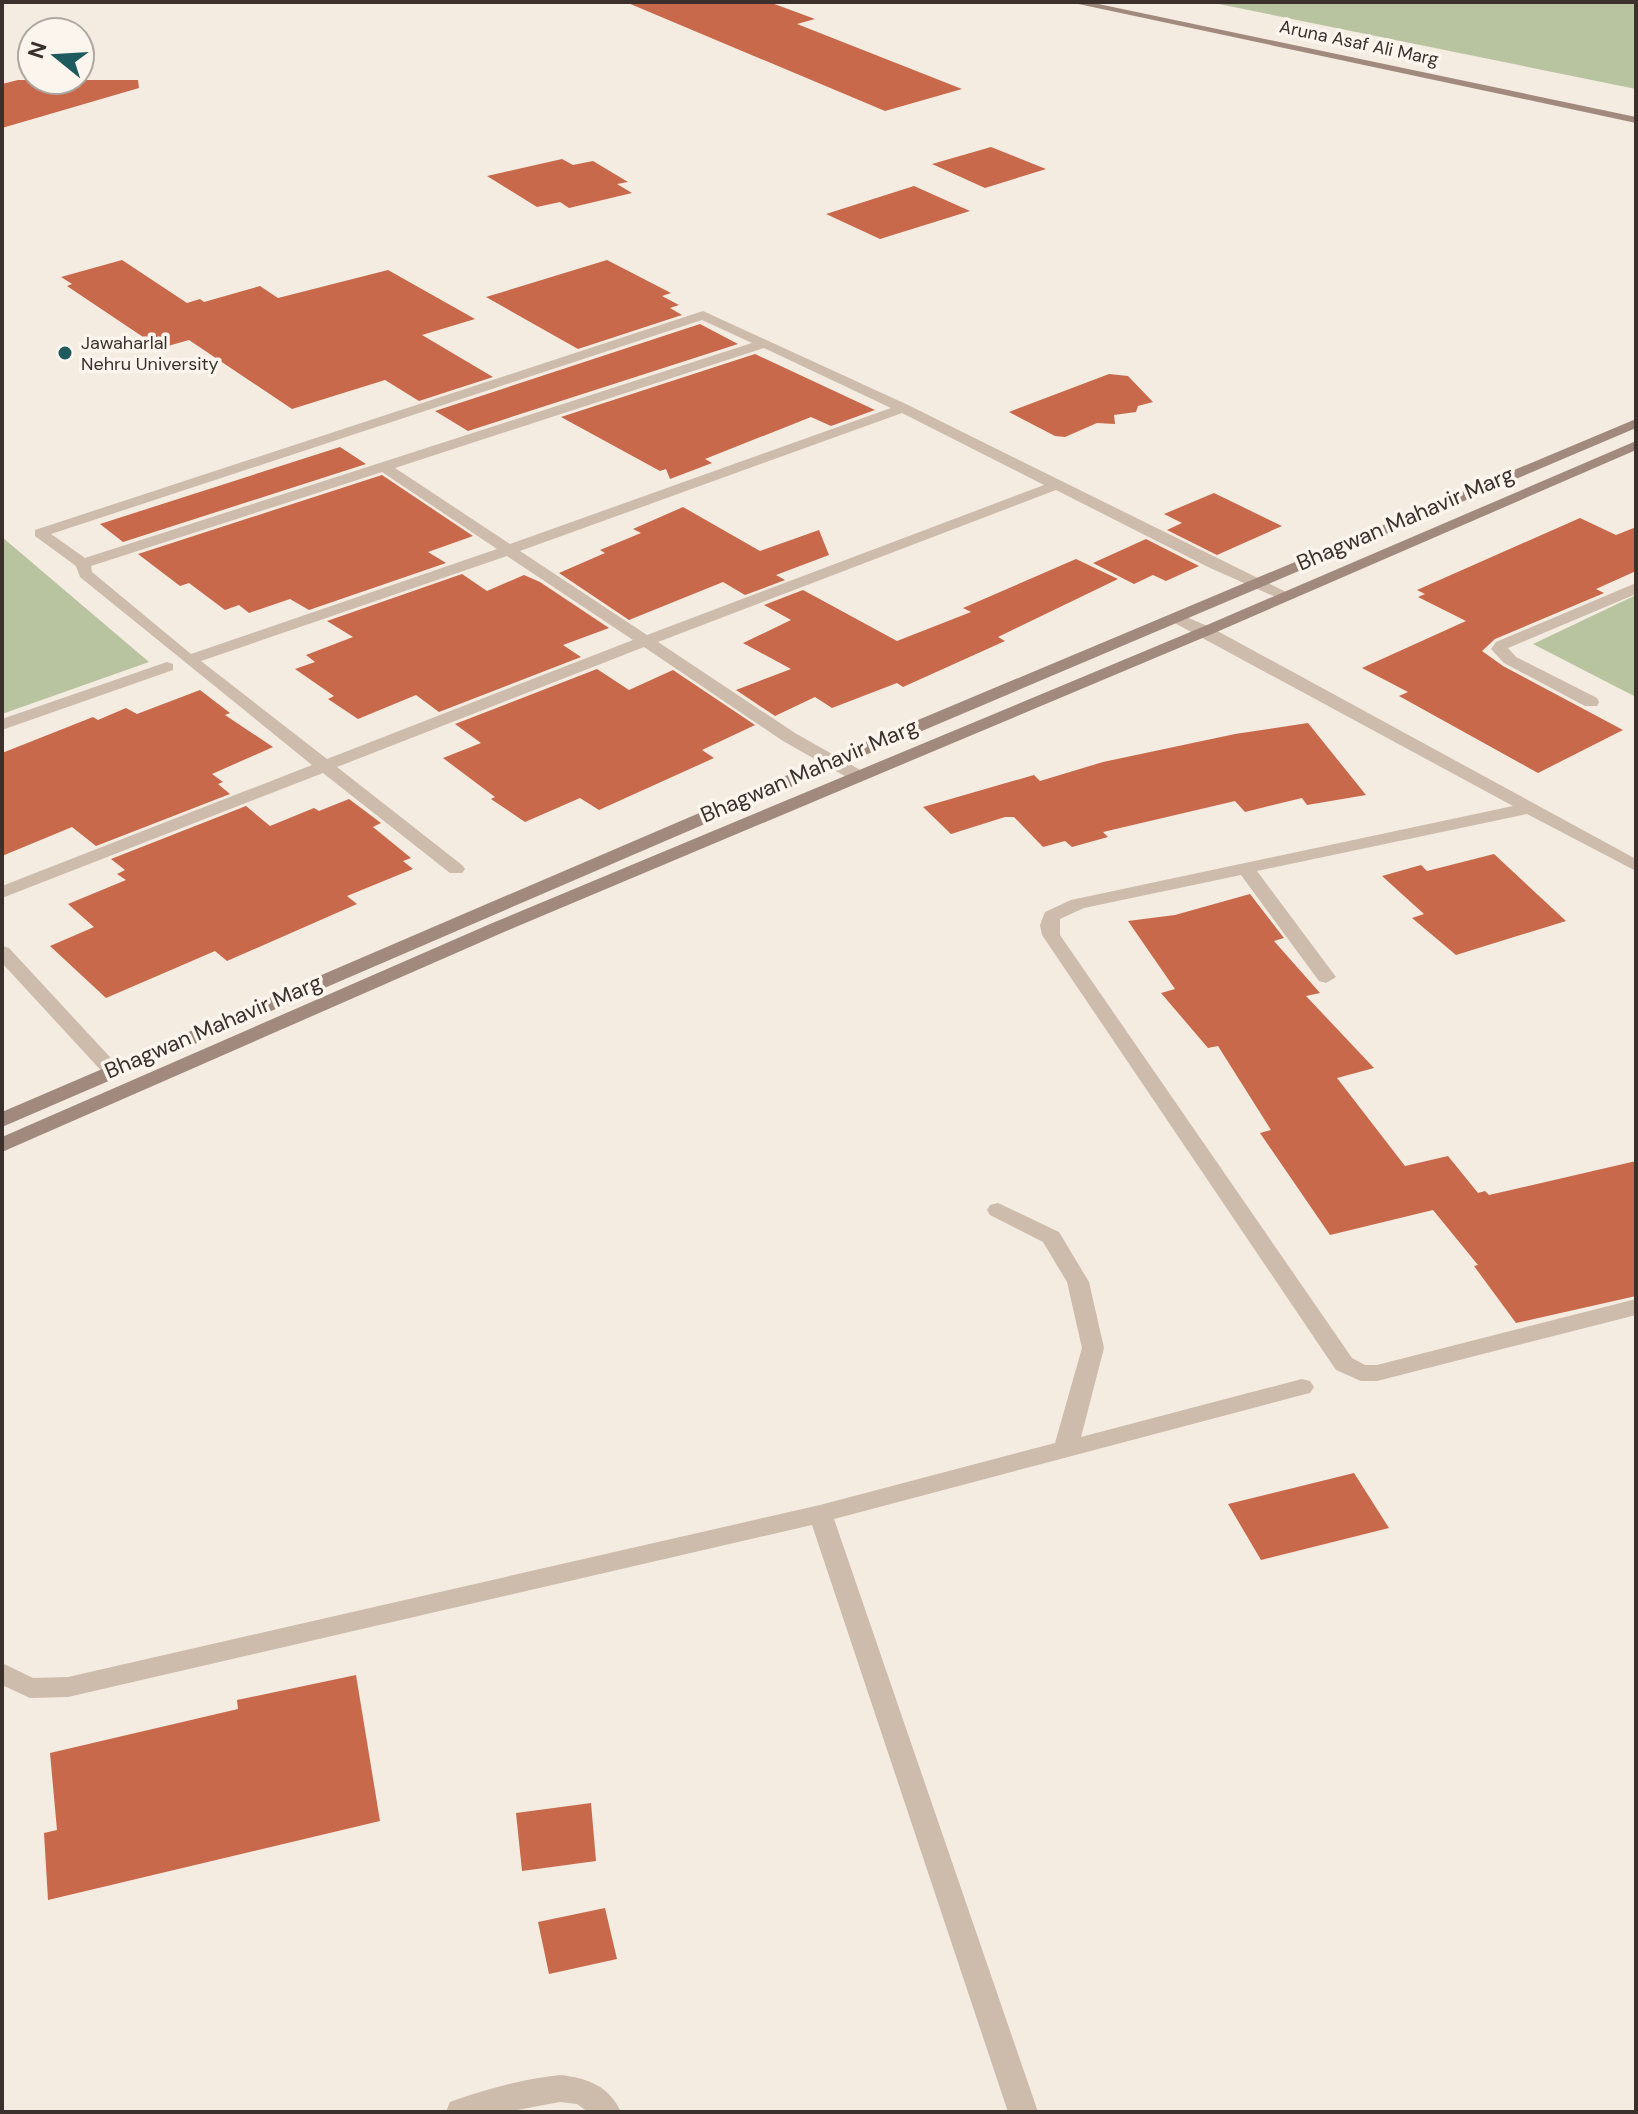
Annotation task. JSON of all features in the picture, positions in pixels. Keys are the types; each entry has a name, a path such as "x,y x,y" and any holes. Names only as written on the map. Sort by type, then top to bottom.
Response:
{"street":[{"name":"Aruna Asaf Ali Marg","path":"1074,2 1636,120"},
{"name":"Aruna Asaf Ali Marg","path":"1122,2 1636,110"},
{"path":"456,869 189,660 85,574 83,564 40,533 701,316 903,408 1255,585 1286,596"},
{"path":"83,564 766,343"},
{"path":"189,660 508,550 903,408"},
{"name":"Bhagwan Mahavir Marg","path":"2,1120 831,763 1636,423"},
{"path":"1585,445 1613,454"},
{"name":"Bhagwan Mahavir Marg","path":"2,1145 856,775 1206,631 1636,445"},
{"path":"383,466 831,763 856,775"},
{"path":"2,892 1054,486"},
{"path":"1591,702 1510,660 1499,649 1502,645 1636,588"},
{"path":"1177,618 1636,866"},
{"path":"2,725 167,667"},
{"path":"1530,808 1070,906 1052,916 1051,935 1344,1364 1361,1373 1377,1373 1636,1307"},
{"path":"1246,869 1326,977"},
{"path":"2,952 114,1073"},
{"path":"998,1210 1051,1237 1078,1282 1093,1348 1066,1447"},
{"path":"2,1673 30,1688 68,1687 820,1514 1302,1387"},
{"path":"820,1514 1023,2112"},
{"path":"461,2112 550,2089 570,2088 585,2091 599,2099 606,2112"}],"green space":[{"path":"1209,2 1636,2 1636,89"},
{"path":"2,537 149,662 2,714"},
{"path":"1634,596 1636,697 1533,644"}],"building":[{"path":"769,2 815,19 797,24 962,89 885,111 628,3"},
{"path":"16,80 16,96 96,96 96,80 138,80 139,88 2,128 2,84"},
{"path":"991,147 1046,169 985,188 932,164"},
{"path":"562,159 573,165 593,161 628,182 617,184 632,193 569,208 560,202 537,207 487,176"},
{"path":"914,186 970,211 880,239 826,214"},
{"path":"122,260 187,303 200,299 204,302 260,286 278,298 388,270 475,319 422,335 493,377 419,401 385,380 292,409 189,340 168,346 163,342 155,345 67,286 72,284 61,277"},
{"path":"607,260 671,293 662,296 679,305 670,308 682,315 578,349 486,297"},
{"path":"700,324 738,344 468,431 435,411"},
{"path":"755,354 875,410 831,426 811,417 705,459 712,463 670,479 666,469 660,471 561,417"},
{"path":"1109,374 1128,376 1153,402 1138,406 1136,412 1114,415 1115,424 1097,423 1065,437 1055,436 1009,412"},
{"path":"340,447 366,464 123,542 100,524"},
{"path":"382,475 473,536 428,552 446,563 309,610 290,599 249,613 239,605 225,610 189,583 180,586 138,554"},
{"path":"1214,493 1282,526 1217,555 1167,530 1182,523 1164,514"},
{"path":"683,507 760,551 819,530 829,555 776,575 785,580 745,595 723,582 629,620 559,573 605,553 600,550 641,533 633,529"},
{"path":"1580,518 1616,535 1636,527 1636,571 1596,589 1604,593 1495,639 1482,651 1503,666 1623,730 1538,773 1399,696 1408,692 1362,668 1466,621 1418,597 1425,594 1417,590"},
{"path":"1146,539 1199,566 1166,581 1153,575 1134,584 1093,563"},
{"path":"1076,559 1118,579 998,637 1005,641 903,687 897,683 832,708 815,697 775,716 736,690 791,669 743,643 791,620 764,605 803,590 897,641 971,612 963,608"},
{"path":"462,574 487,591 524,575 540,582 609,628 563,645 581,657 439,712 416,695 358,719 328,699 334,696 295,669 315,662 306,655 353,637 327,621"},
{"path":"597,669 629,690 673,670 755,725 702,750 714,758 599,810 580,798 525,822 491,799 495,797 443,758 481,743 455,724"},
{"path":"200,690 230,713 225,715 273,747 212,774 223,782 218,784 230,794 96,846 72,827 2,856 2,753 93,717 98,720 126,708 137,714"},
{"path":"1308,723 1366,795 1307,805 1302,798 1245,812 1235,801 1103,832 1108,837 1072,847 1065,841 1043,847 1014,817 951,834 923,807 1034,775 1040,781 1103,762 1235,734"},
{"path":"349,799 381,823 373,827 411,858 403,861 413,869 347,896 357,904 227,961 215,951 106,998 50,946 94,927 68,904 126,880 117,874 125,870 111,859 246,806 270,826 314,808 319,811"},
{"path":"1494,854 1566,921 1456,955 1412,918 1424,914 1382,876 1421,865 1427,871"},
{"path":"1250,894 1284,938 1274,941 1320,993 1306,996 1374,1068 1337,1078 1405,1166 1448,1156 1478,1193 1485,1191 1489,1195 1636,1161 1636,1296 1516,1323 1474,1266 1478,1265 1433,1210 1330,1235 1260,1133 1271,1130 1218,1046 1208,1048 1161,993 1175,989 1128,921 1175,915"},
{"path":"1354,1473 1389,1528 1261,1560 1228,1504"},
{"path":"356,1675 380,1821 48,1900 44,1833 57,1830 50,1753 238,1709 237,1700"},
{"path":"591,1803 596,1861 522,1871 516,1813"},
{"path":"605,1908 617,1959 549,1974 538,1922"}],"place":[{"name":"Jawaharlal Nehru University","path":"65,353"}]}
